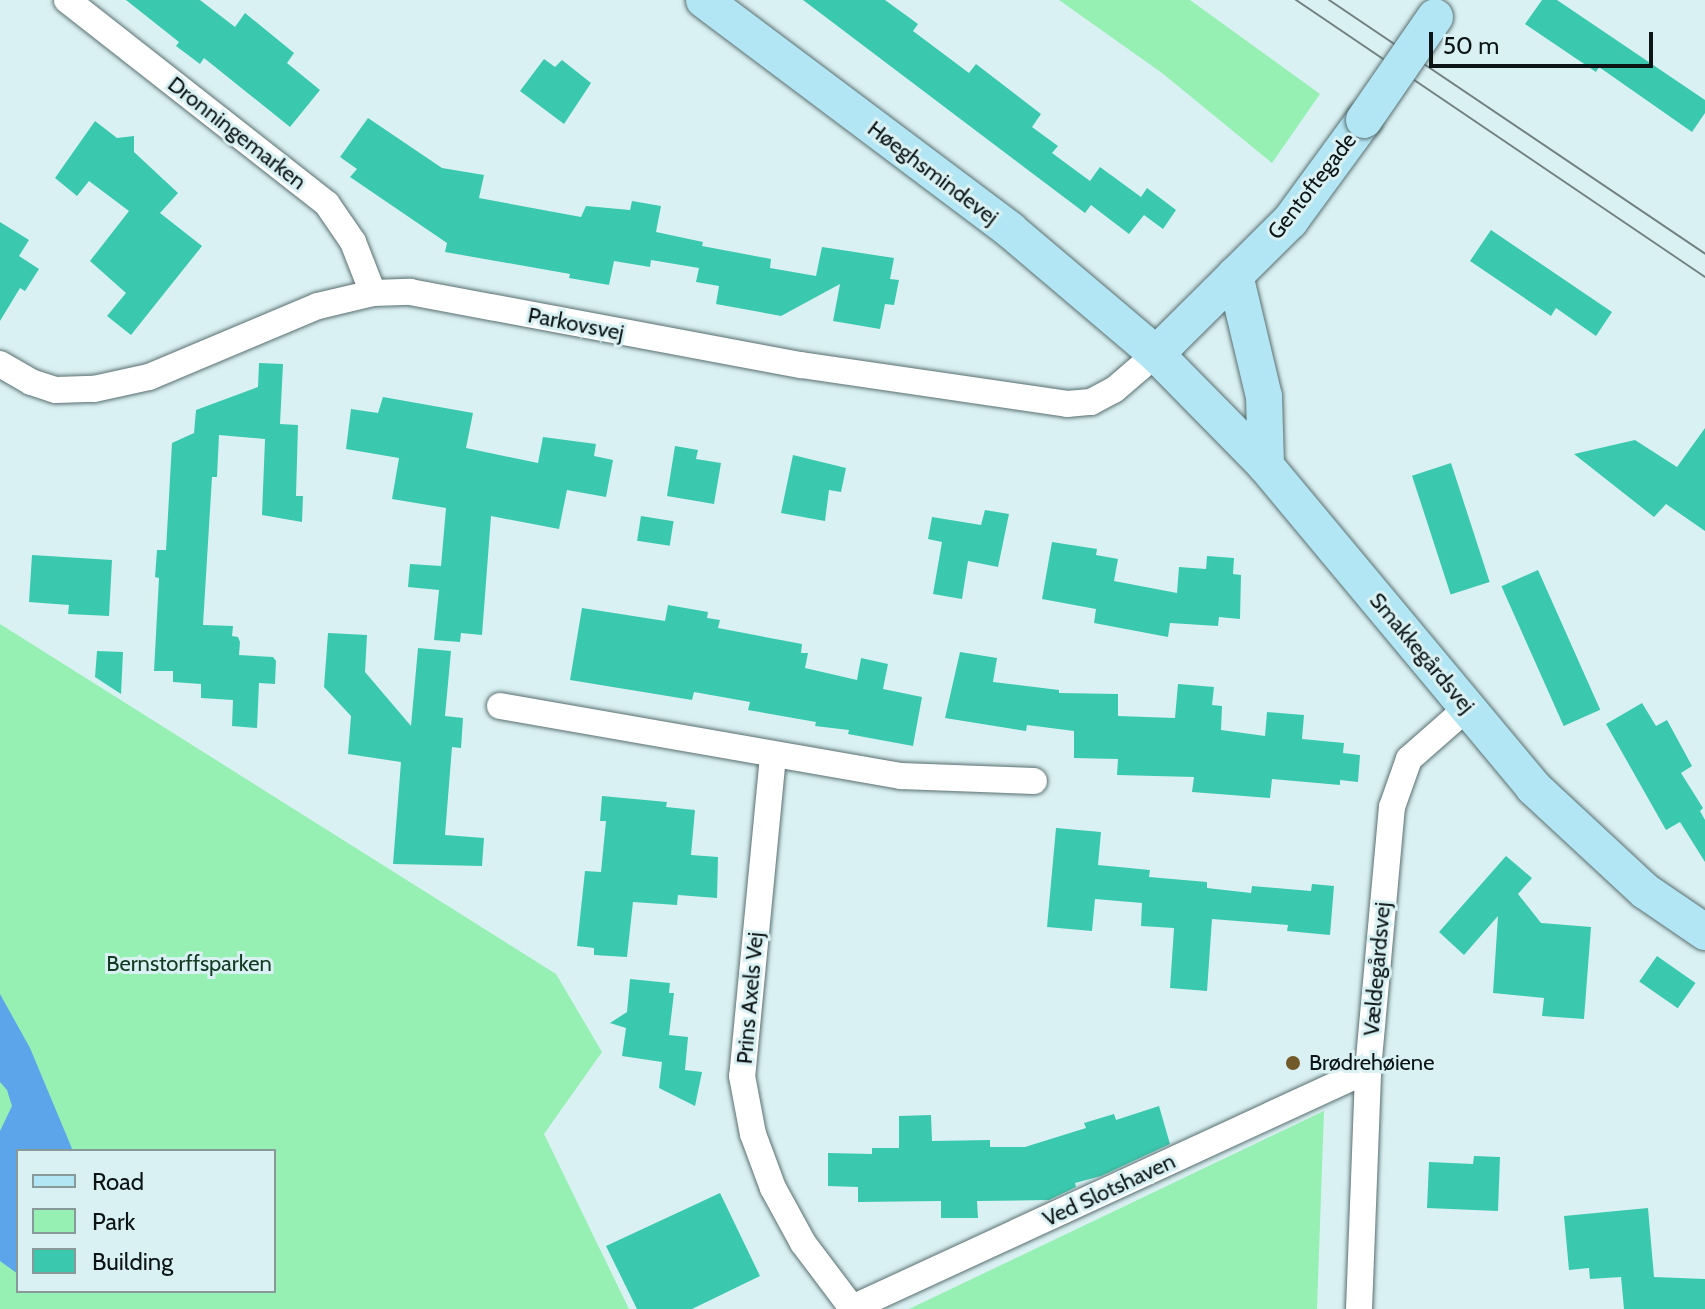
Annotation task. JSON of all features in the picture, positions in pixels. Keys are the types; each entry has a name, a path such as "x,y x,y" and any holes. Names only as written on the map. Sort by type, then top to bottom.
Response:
{"street":[{"name":"Dronningemarken","path":"67,0 327,204 353,242 373,293"},
{"name":"Høeghsmindevej","path":"704,0 1010,230 1156,354"},
{"name":"Gentoftegade","path":"1156,354 1290,221 1440,8"},
{"path":"1235,275 1264,397 1266,466"},
{"name":"Parkovsvej","path":"0,364 31,382 56,390 94,389 149,377 318,306 373,293 410,292 848,373 1067,404 1091,402 1114,390 1156,354"},
{"name":"Smakkegårdsvej","path":"1156,354 1266,466 1533,787 1645,891 1705,932"},
{"path":"500,706 901,776 1034,781"},
{"name":"Vældegårdsvej","path":"1359,1309 1368,1070 1392,807 1409,759 1468,707"},
{"name":"Prins Axels Vej","path":"773,756 742,1076 753,1134 773,1188 803,1243 851,1308"},
{"name":"Ved Slotshaven","path":"851,1308 1368,1070"}],"green space":[{"path":"1059,0 1190,0 1320,94 1272,163 1162,73"},
{"name":"Bernstorffsparken","path":"0,624 556,974 602,1052 544,1134 629,1309 0,1309"},
{"path":"1324,1111 1317,1309 909,1309"}],"water":[{"path":"0,994 30,1048 72,1149 16,1149 16,1273 0,1261 0,1131 12,1106 7,1090 0,1082"}],"building":[{"path":"126,0 200,0 235,27 245,13 294,53 287,63 320,90 290,127 204,58 200,64 176,46 179,42"},
{"path":"803,0 885,0 918,24 913,31 969,73 976,64 1041,114 1032,127 1058,146 1052,153 1090,181 1100,167 1141,197 1147,188 1176,210 1163,229 1144,215 1129,234 1091,205 1085,213"},
{"path":"1542,0 1557,0 1705,100 1705,113 1692,132 1599,67 1596,72 1525,24"},
{"path":"544,59 555,67 562,60 591,83 564,124 520,91"},
{"path":"368,118 442,168 484,175 479,198 581,217 586,206 630,210 632,201 661,206 656,232 703,242 702,246 771,259 770,268 816,276 822,247 894,258 890,279 899,280 894,305 885,304 880,329 833,321 840,284 781,316 716,304 719,286 696,282 699,268 651,260 650,267 614,261 609,285 569,278 570,274 445,252 447,243 350,177 357,169 340,157"},
{"path":"95,121 117,138 134,136 134,152 178,193 160,213 202,246 131,335 107,316 126,293 90,261 129,211 89,181 77,196 55,178"},
{"path":"0,222 29,240 19,256 39,269 25,291 20,288 0,321"},
{"path":"1491,230 1612,312 1596,336 1556,308 1551,316 1470,261"},
{"path":"259,363 283,364 280,424 298,425 296,496 303,496 302,522 262,515 265,439 219,435 217,477 212,477 203,625 233,626 232,636 238,637 240,642 239,655 273,657 276,661 275,684 259,683 257,728 232,726 233,700 201,698 201,684 173,682 173,671 154,671 159,578 155,577 157,550 166,550 172,443 194,433 196,410 258,387"},
{"path":"383,397 473,413 466,448 538,463 543,437 596,444 594,456 613,460 606,497 567,490 559,529 491,516 482,635 461,633 460,642 434,640 439,590 408,587 410,564 441,566 446,508 392,499 399,458 346,449 351,409 378,413"},
{"path":"1705,428 1705,531 1666,504 1654,517 1574,454 1635,440 1677,467"},
{"path":"675,446 698,450 696,459 721,463 714,504 667,496"},
{"path":"793,455 846,468 841,492 829,490 825,521 781,513"},
{"path":"1451,463 1490,582 1451,595 1412,476"},
{"path":"985,510 1009,514 998,567 968,561 962,599 933,594 942,542 928,539 932,517 981,525"},
{"path":"641,516 674,521 670,546 637,541"},
{"path":"1052,542 1097,549 1096,555 1118,559 1114,581 1177,593 1179,567 1206,569 1207,556 1234,558 1233,574 1241,575 1240,619 1219,617 1218,626 1170,623 1168,637 1094,623 1096,609 1042,599"},
{"path":"32,555 112,560 109,616 68,614 69,605 29,602"},
{"path":"1538,570 1600,710 1564,726 1501,586"},
{"path":"668,605 708,612 707,618 720,620 718,628 802,644 801,653 808,653 805,668 857,680 861,658 888,664 883,689 922,697 913,746 848,734 849,730 815,726 816,722 748,710 750,702 694,692 692,700 570,680 582,608 665,621"},
{"path":"328,633 367,635 365,672 411,726 418,648 451,651 445,716 463,718 461,748 452,747 445,835 484,838 482,866 393,864 401,762 348,754 351,716 324,687"},
{"path":"97,651 123,652 121,694 95,677"},
{"path":"960,652 997,658 993,682 1059,690 1059,693 1118,694 1118,716 1175,718 1178,684 1214,687 1212,705 1222,706 1221,730 1265,736 1267,712 1304,715 1302,739 1344,743 1343,753 1360,755 1358,782 1340,780 1340,785 1272,779 1270,798 1192,792 1194,777 1117,775 1118,759 1074,758 1074,731 1027,725 1026,731 945,718"},
{"path":"1642,703 1656,726 1667,720 1692,766 1681,773 1703,808 1700,811 1705,820 1705,862 1680,822 1666,830 1606,724"},
{"path":"602,796 667,802 666,807 695,810 691,855 718,857 717,898 678,895 677,905 633,902 627,957 594,955 594,948 577,946 585,871 601,872 606,821 600,821"},
{"path":"1056,828 1101,832 1098,865 1150,870 1149,877 1207,882 1207,888 1251,893 1252,886 1311,891 1312,884 1334,886 1330,935 1287,931 1288,925 1212,919 1207,991 1170,988 1174,928 1141,926 1142,903 1095,899 1092,931 1047,927"},
{"path":"1506,856 1532,878 1518,894 1541,923 1591,927 1584,1019 1542,1016 1544,998 1493,993 1498,916 1464,955 1439,932"},
{"path":"1657,956 1696,983 1678,1008 1639,981"},
{"path":"630,979 670,983 669,993 674,993 669,1035 688,1037 685,1070 702,1072 695,1106 659,1088 662,1062 622,1056 626,1028 610,1023 627,1012"},
{"path":"1159,1106 1170,1144 1101,1176 1075,1183 1076,1187 1049,1200 977,1201 978,1218 941,1218 941,1201 858,1202 858,1187 828,1186 828,1153 872,1154 872,1148 899,1148 899,1116 931,1115 932,1141 990,1140 990,1147 1025,1147 1086,1128 1084,1123 1114,1114 1116,1120"},
{"path":"1474,1156 1500,1157 1498,1211 1427,1208 1429,1162 1473,1164"},
{"path":"720,1193 760,1276 692,1309 637,1309 606,1246"},
{"path":"1648,1208 1654,1277 1705,1279 1705,1309 1624,1309 1621,1277 1590,1279 1589,1268 1569,1270 1564,1216"}],"tram line":[{"path":"1296,0 1705,277"},
{"path":"1329,0 1705,254"}],"place":[{"name":"Brødrehøiene","path":"1293,1063"}]}
